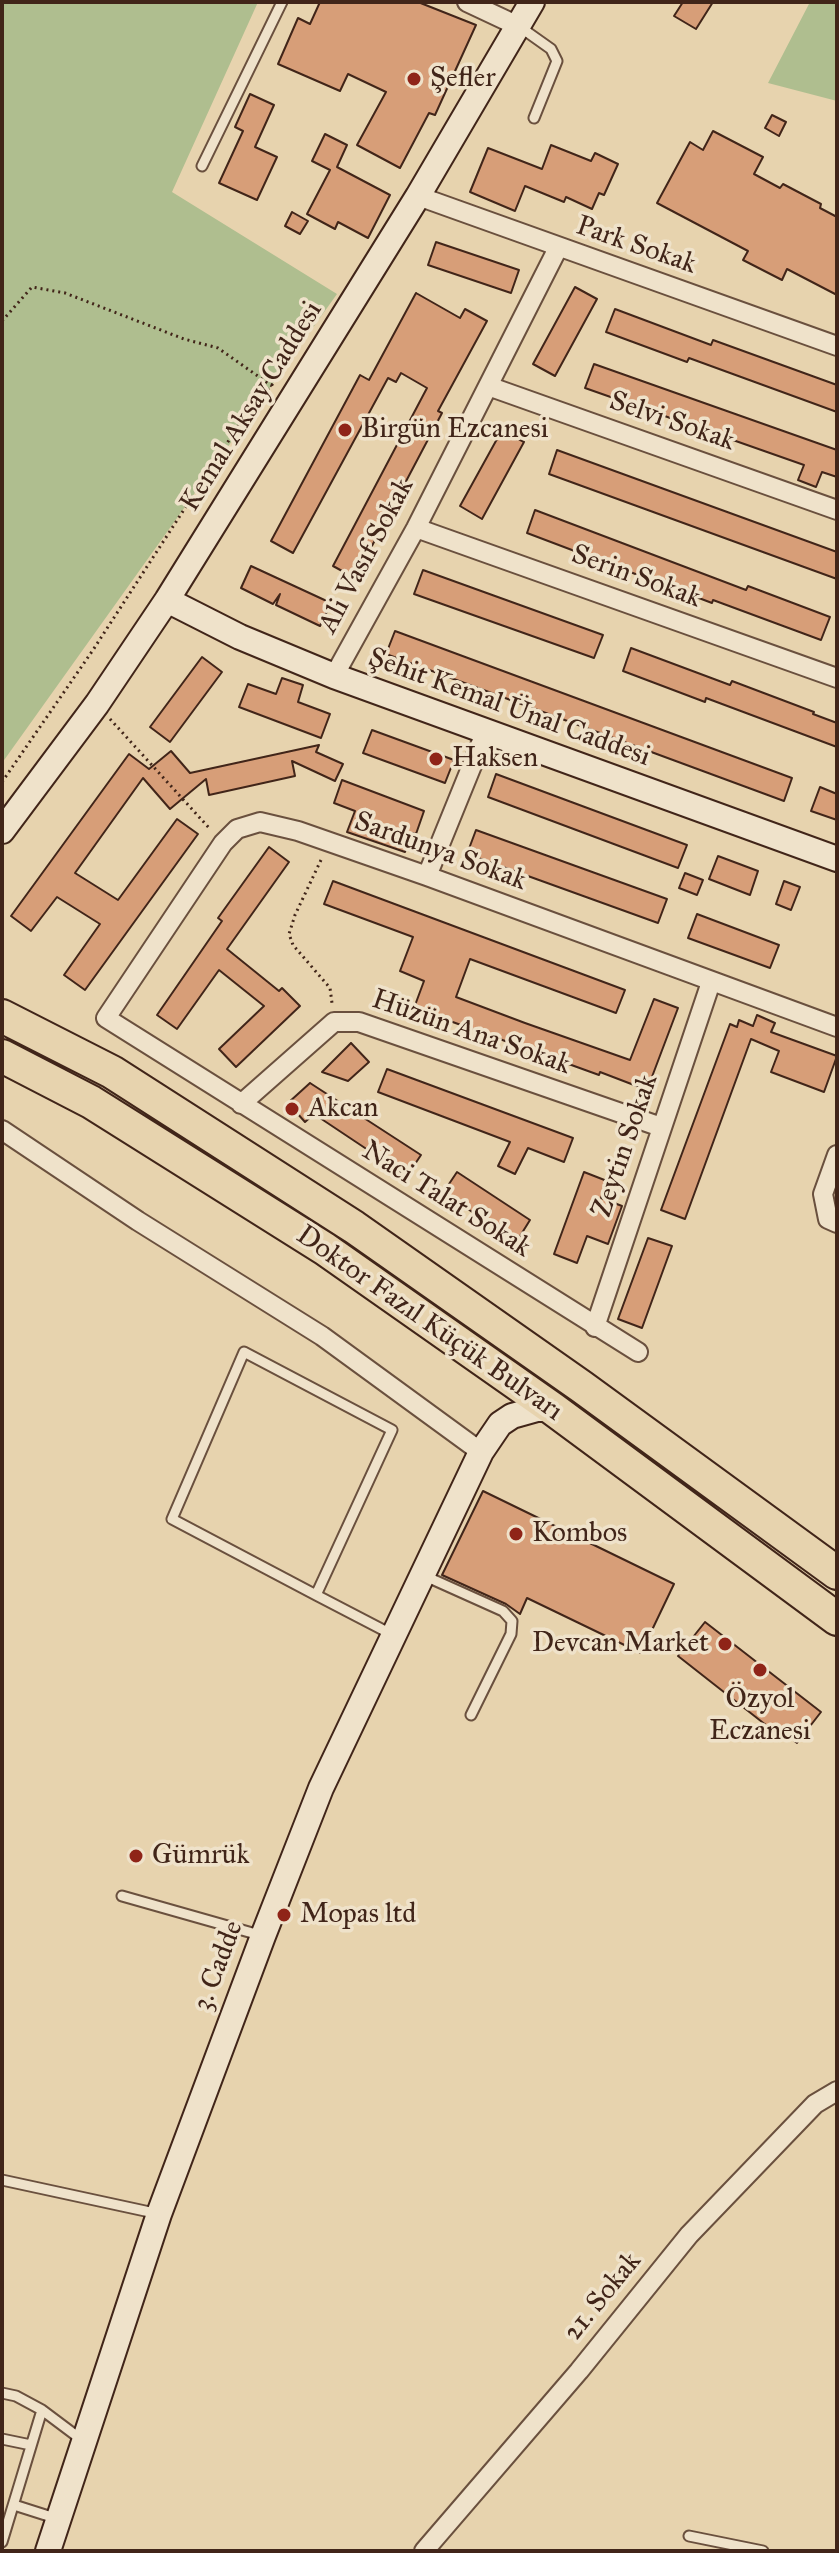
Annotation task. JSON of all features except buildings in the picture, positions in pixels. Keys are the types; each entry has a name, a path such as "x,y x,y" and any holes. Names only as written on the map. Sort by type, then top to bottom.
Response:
{"highway":[{"path":"2,1000 14,1022"},
{"name":"Doktor Fazıl Küçük Bulvarı","path":"14,1022 112,1072 354,1227 582,1387 837,1573"},
{"name":"Doktor Fazıl Küçük Bulvarı","path":"2,1056 91,1102 337,1257 553,1409 837,1619"}],"street":[{"path":"467,2 518,26"},
{"name":"Kemal Aksay Caddesi","path":"2,831 97,704 167,600 418,196 532,2"},
{"name":"Park Sokak","path":"418,196 837,346"},
{"name":"Ali Vasıf Sokak","path":"334,676 416,528 558,248"},
{"name":"Selvi Sokak","path":"488,386 837,510"},
{"name":"Serin Sokak","path":"416,528 837,678"},
{"name":"Şehit Kemal Ünal Caddesi","path":"167,600 240,637 334,676 837,859"},
{"path":"427,876 486,731"},
{"name":"Sardunya Sokak","path":"106,1018 223,843 237,829 260,822 298,831 427,876 837,1027"},
{"name":"Zeytin Sokak","path":"595,1327 711,982"},
{"name":"Naci Talat Sokak","path":"106,1018 638,1352"},
{"name":"Hüzün Ana Sokak","path":"241,1104 334,1022 359,1022 661,1127"},
{"path":"2,1130 138,1221 322,1336 481,1452"},
{"path":"832,1221 823,1194 837,1155"},
{"path":"478,1357 497,1378 502,1394 500,1424"},
{"path":"500,1424 523,1412 553,1409"},
{"name":"3. Cadde","path":"48,2551 159,2214 321,1788 481,1452 500,1424"},
{"name":"21. Sokak","path":"424,2551 579,2371 689,2235 815,2104 837,2091"}],"lane":[{"path":"202,166 282,2"},
{"path":"518,26 551,49 557,61 534,118"},
{"path":"316,1595 392,1430 244,1352 172,1519 316,1595 393,1635"},
{"path":"422,1574 503,1611 512,1621 511,1634 471,1715"},
{"path":"122,1896 263,1936"},
{"path":"2,2180 159,2214"},
{"path":"2,2393 16,2396 42,2410 85,2442"},
{"path":"2,2542 42,2410"},
{"path":"2,2439 31,2445"},
{"path":"14,2505 58,2519"},
{"path":"689,2536 763,2551"}],"path":[{"path":"2,321 32,287 65,293 184,339 218,348 292,400"},
{"path":"2,782 93,650 244,417 278,377"},
{"path":"97,704 223,843"},
{"path":"329,842 289,934 293,945 330,988 334,1022"}],"green space":[{"path":"2,2 258,2 172,192 337,294 2,763"},
{"path":"810,2 837,2 837,101 768,83"}],"place":[{"name":"Şefler","path":"414,79"},
{"name":"Birgün Ezcanesi","path":"345,430"},
{"name":"Haksen","path":"436,759"},
{"name":"Akcan","path":"292,1109"},
{"name":"Kombos","path":"516,1534"},
{"name":"Devcan Market","path":"725,1644"},
{"name":"Özyol Eczanesi","path":"760,1670"},
{"name":"Gümrük","path":"136,1856"},
{"name":"Mopas ltd","path":"284,1915"}]}
